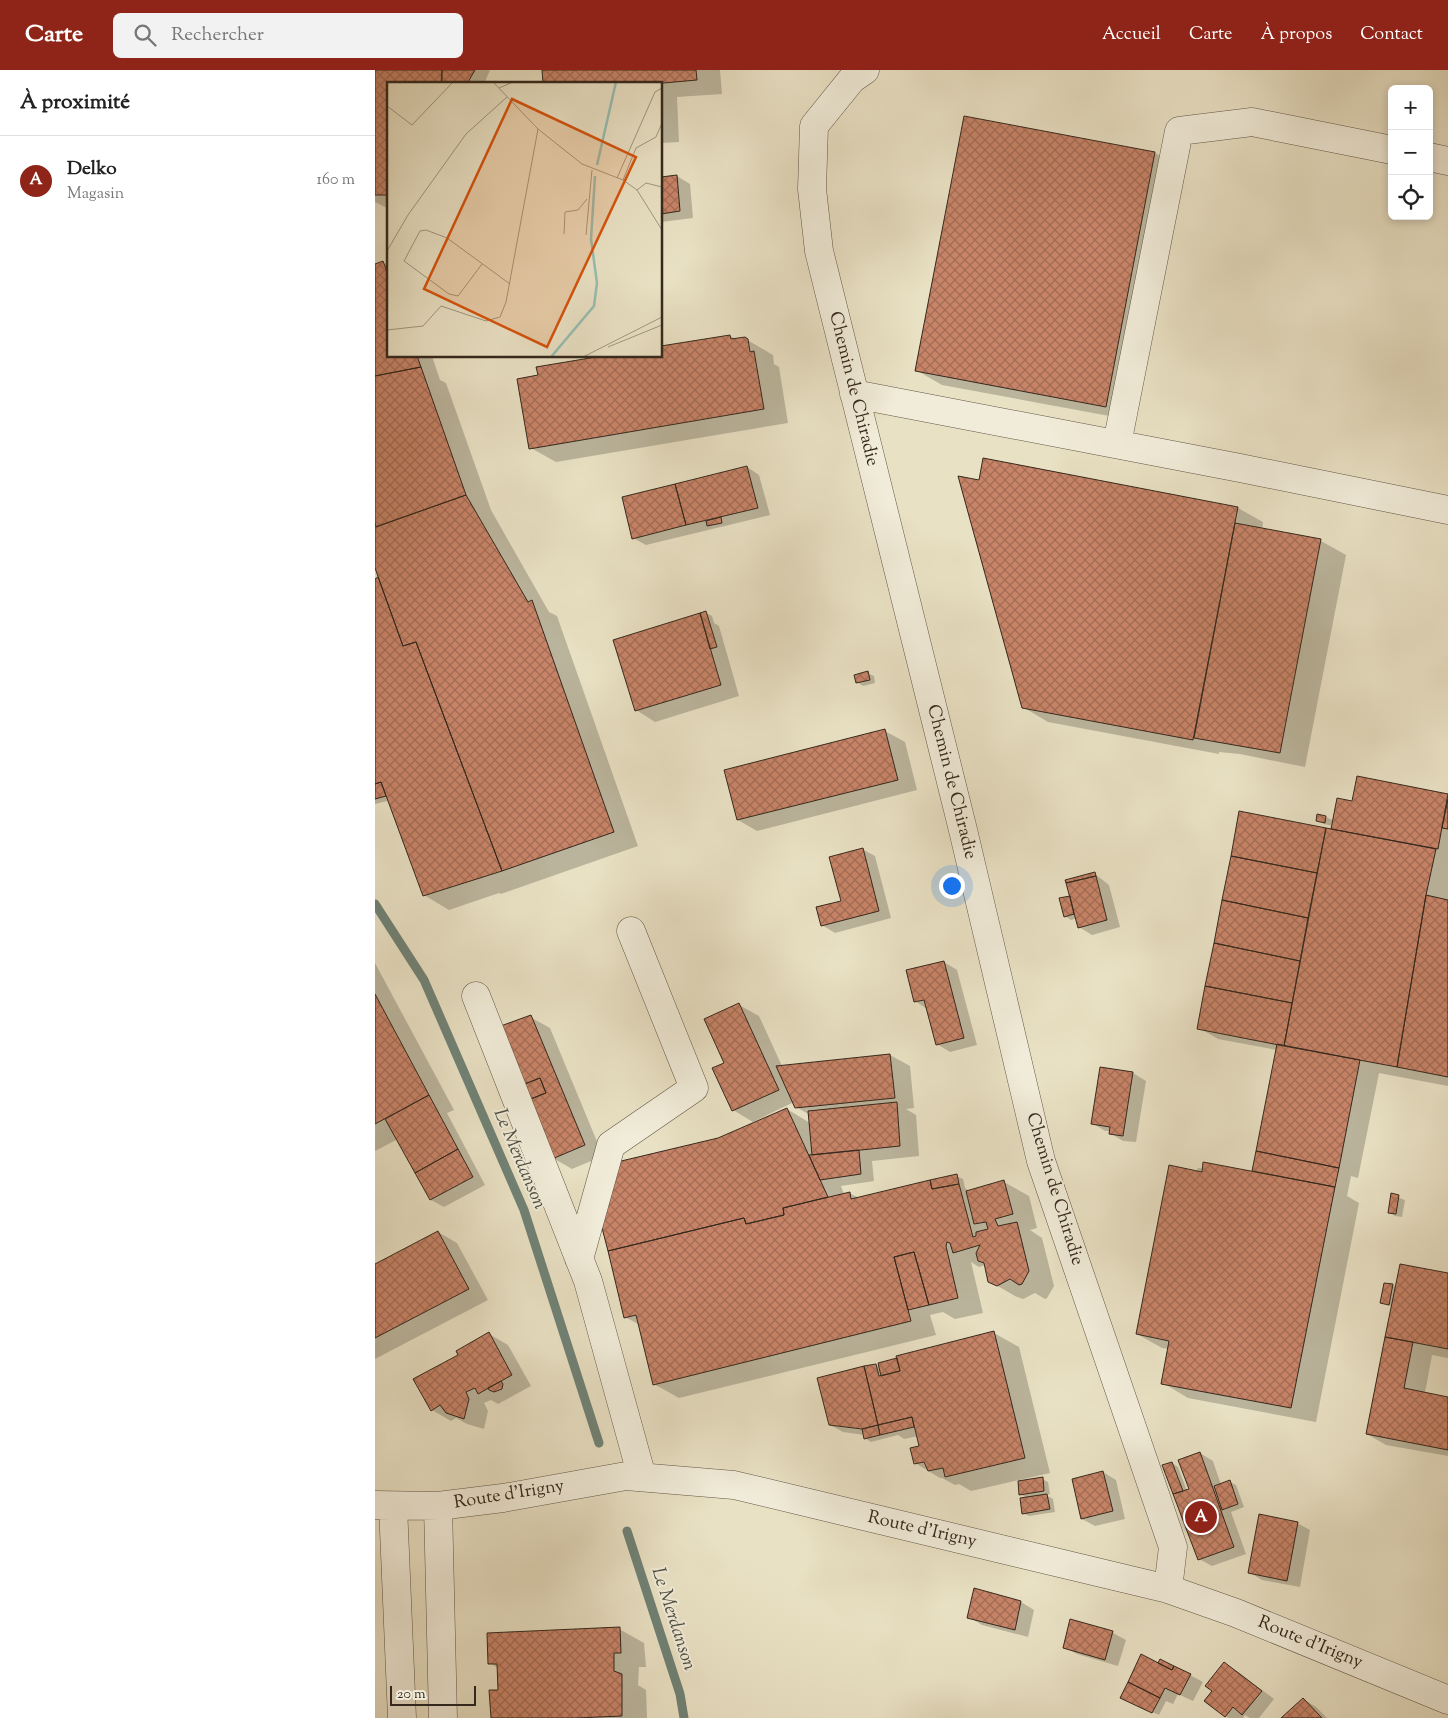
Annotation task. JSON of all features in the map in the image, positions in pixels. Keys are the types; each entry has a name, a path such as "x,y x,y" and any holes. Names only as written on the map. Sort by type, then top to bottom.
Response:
{"street":[{"name":"Chemin de Chiradie","path":"865,70 852,79 814,126 812,190 819,251 963,830 1041,1161 1173,1547 1168,1589"},
{"path":"1117,444 1179,131 1251,122 1388,149"},
{"path":"1433,158 1448,161"},
{"path":"854,394 1448,510"},
{"path":"579,1258 611,1145 694,1088 631,931"},
{"path":"476,996 588,1282 642,1477"},
{"name":"Route d'Irigny","path":"384,1505 438,1506 503,1498 626,1476 734,1485 1168,1589 1236,1613 1448,1700"},
{"path":"384,1505 402,1718"},
{"path":"438,1506 443,1718"}],"building":[{"path":"375,70 442,70 441,82 387,82 387,195 375,195"},
{"path":"442,70 475,70 468,82 442,82"},
{"path":"542,70 696,70 697,80 663,83 543,82"},
{"path":"964,116 1155,152 1106,407 915,371"},
{"path":"677,175 680,211 663,214 663,177"},
{"path":"383,261 387,272 387,358 418,358 421,367 375,376 375,264"},
{"path":"730,335 731,339 745,337 748,339 750,352 754,351 764,409 529,449 517,379 538,375 536,367 590,358 663,358 663,346"},
{"path":"421,367 466,495 376,527 375,376"},
{"path":"983,458 1238,507 1193,740 1022,708 958,476 979,480"},
{"path":"747,466 758,508 686,525 675,484"},
{"path":"675,484 686,525 632,539 622,497"},
{"path":"466,495 528,602 532,600 614,832 502,871 416,642 403,646 375,568 375,527"},
{"path":"721,517 722,523 707,526 706,521"},
{"path":"1235,523 1321,539 1280,753 1194,738"},
{"path":"378,577 403,646 416,642 502,871 423,896 381,782 375,784 375,579"},
{"path":"706,611 717,647 710,649 700,613"},
{"path":"700,613 721,685 635,711 613,640"},
{"path":"868,671 870,680 856,683 854,675"},
{"path":"885,729 898,780 737,820 724,770"},
{"path":"1357,776 1448,794 1438,849 1331,829 1337,798 1352,801"},
{"path":"381,782 386,796 375,799 375,784"},
{"path":"1448,799 1448,829 1442,828"},
{"path":"1239,811 1326,828 1317,873 1231,856"},
{"path":"1317,814 1326,816 1325,823 1316,821"},
{"path":"1326,828 1436,849 1426,895 1397,1067 1284,1046"},
{"path":"863,848 879,911 821,926 816,907 841,901 829,857"},
{"path":"1231,856 1317,873 1308,918 1222,900"},
{"path":"1095,872 1096,876 1066,883 1065,880"},
{"path":"1096,876 1107,920 1078,928 1066,883"},
{"path":"1426,895 1448,900 1448,1077 1397,1067"},
{"path":"1070,896 1074,914 1064,917 1059,898"},
{"path":"1222,900 1308,918 1300,961 1214,943"},
{"path":"1214,943 1300,961 1292,1003 1205,986"},
{"path":"944,961 964,1038 936,1045 924,1000 914,1002 906,970"},
{"path":"1205,986 1292,1003 1284,1046 1197,1029"},
{"path":"375,994 429,1095 375,1124"},
{"path":"739,1003 779,1090 732,1111 712,1068 724,1063 704,1019"},
{"path":"531,1015 585,1145 552,1159 528,1100 546,1093 540,1078 522,1085 498,1027"},
{"path":"1277,1044 1360,1060 1339,1168 1256,1151"},
{"path":"890,1054 895,1098 795,1108 776,1066"},
{"path":"1100,1067 1133,1072 1123,1136 1109,1134 1110,1127 1091,1124"},
{"path":"540,1078 546,1093 528,1100 522,1085"},
{"path":"429,1095 458,1149 415,1173 385,1119"},
{"path":"897,1102 900,1146 812,1155 808,1111"},
{"path":"787,1108 828,1197 783,1208 784,1215 746,1224 744,1218 608,1251 601,1224 617,1162 718,1138"},
{"path":"458,1149 473,1177 430,1200 415,1173"},
{"path":"859,1150 861,1174 820,1180 809,1155"},
{"path":"1256,1151 1339,1168 1335,1187 1252,1171"},
{"path":"1203,1162 1335,1187 1291,1408 1161,1384 1169,1341 1136,1334 1169,1165 1202,1172"},
{"path":"957,1174 959,1184 932,1189 930,1180"},
{"path":"930,1180 932,1189 959,1184 973,1237 976,1236 976,1232 988,1229 986,1222 974,1224 966,1191 1004,1180 1013,1214 995,1219 998,1226 1017,1222 1029,1271 1022,1284 1019,1285 1010,1279 997,1286 988,1282 984,1263 978,1261 976,1253 980,1245 953,1253 950,1243 947,1242 946,1246 958,1298 929,1305 914,1252 894,1257 911,1321 653,1385 636,1315 624,1318 608,1251 744,1218 746,1224 784,1215 783,1208 850,1192 851,1199"},
{"path":"1391,1193 1399,1195 1396,1214 1388,1213"},
{"path":"438,1231 469,1289 375,1338 375,1264"},
{"path":"914,1252 929,1305 908,1310 894,1257"},
{"path":"1400,1264 1448,1273 1448,1349 1385,1337"},
{"path":"1384,1283 1393,1284 1389,1305 1380,1303"},
{"path":"994,1331 1025,1458 945,1477 943,1468 928,1471 924,1462 914,1464 910,1448 919,1446 912,1417 878,1425 864,1366 876,1364 879,1376 900,1371 896,1356"},
{"path":"489,1332 512,1375 478,1394 475,1388 466,1392 469,1399 464,1419 446,1413 440,1405 431,1411 413,1379 458,1355 456,1351"},
{"path":"1385,1337 1413,1342 1404,1388 1448,1397 1448,1450 1366,1434"},
{"path":"897,1358 900,1371 881,1376 878,1363"},
{"path":"864,1366 878,1425 862,1429 829,1425 817,1378"},
{"path":"501,1381 503,1384 502,1389 494,1392 489,1390 488,1388"},
{"path":"912,1417 914,1427 880,1435 878,1425"},
{"path":"878,1425 880,1435 864,1439 862,1429"},
{"path":"1200,1452 1234,1547 1198,1560 1173,1494 1189,1489 1178,1460"},
{"path":"1172,1462 1183,1491 1173,1494 1162,1465"},
{"path":"1103,1471 1113,1511 1081,1519 1072,1479"},
{"path":"1043,1477 1044,1491 1019,1495 1018,1481"},
{"path":"1230,1480 1238,1504 1222,1510 1214,1486"},
{"path":"1047,1494 1050,1509 1022,1514 1020,1498"},
{"path":"1259,1514 1298,1522 1287,1581 1248,1573"},
{"path":"974,1588 1021,1601 1015,1630 967,1618"},
{"path":"1070,1619 1113,1631 1105,1660 1063,1648"},
{"path":"620,1627 621,1653 614,1653 614,1671 622,1674 622,1716 491,1718 489,1690 498,1690 497,1664 488,1664 487,1633"},
{"path":"1141,1654 1172,1670 1174,1666 1191,1674 1180,1695 1165,1688 1160,1698 1128,1682"},
{"path":"1160,1659 1174,1666 1172,1670 1158,1663"},
{"path":"1224,1662 1262,1691 1242,1715 1233,1707 1225,1717 1204,1701 1212,1691 1205,1686"},
{"path":"1128,1682 1160,1698 1152,1713 1120,1698"},
{"path":"1303,1698 1322,1718 1281,1718"}],"waterway":[{"name":"Le Merdanson","path":"375,904 424,980 524,1210 599,1443"},
{"name":"Le Merdanson","path":"627,1531 680,1694 684,1718"}],"place":[{"name":"Delko","path":"1201,1517"}]}
